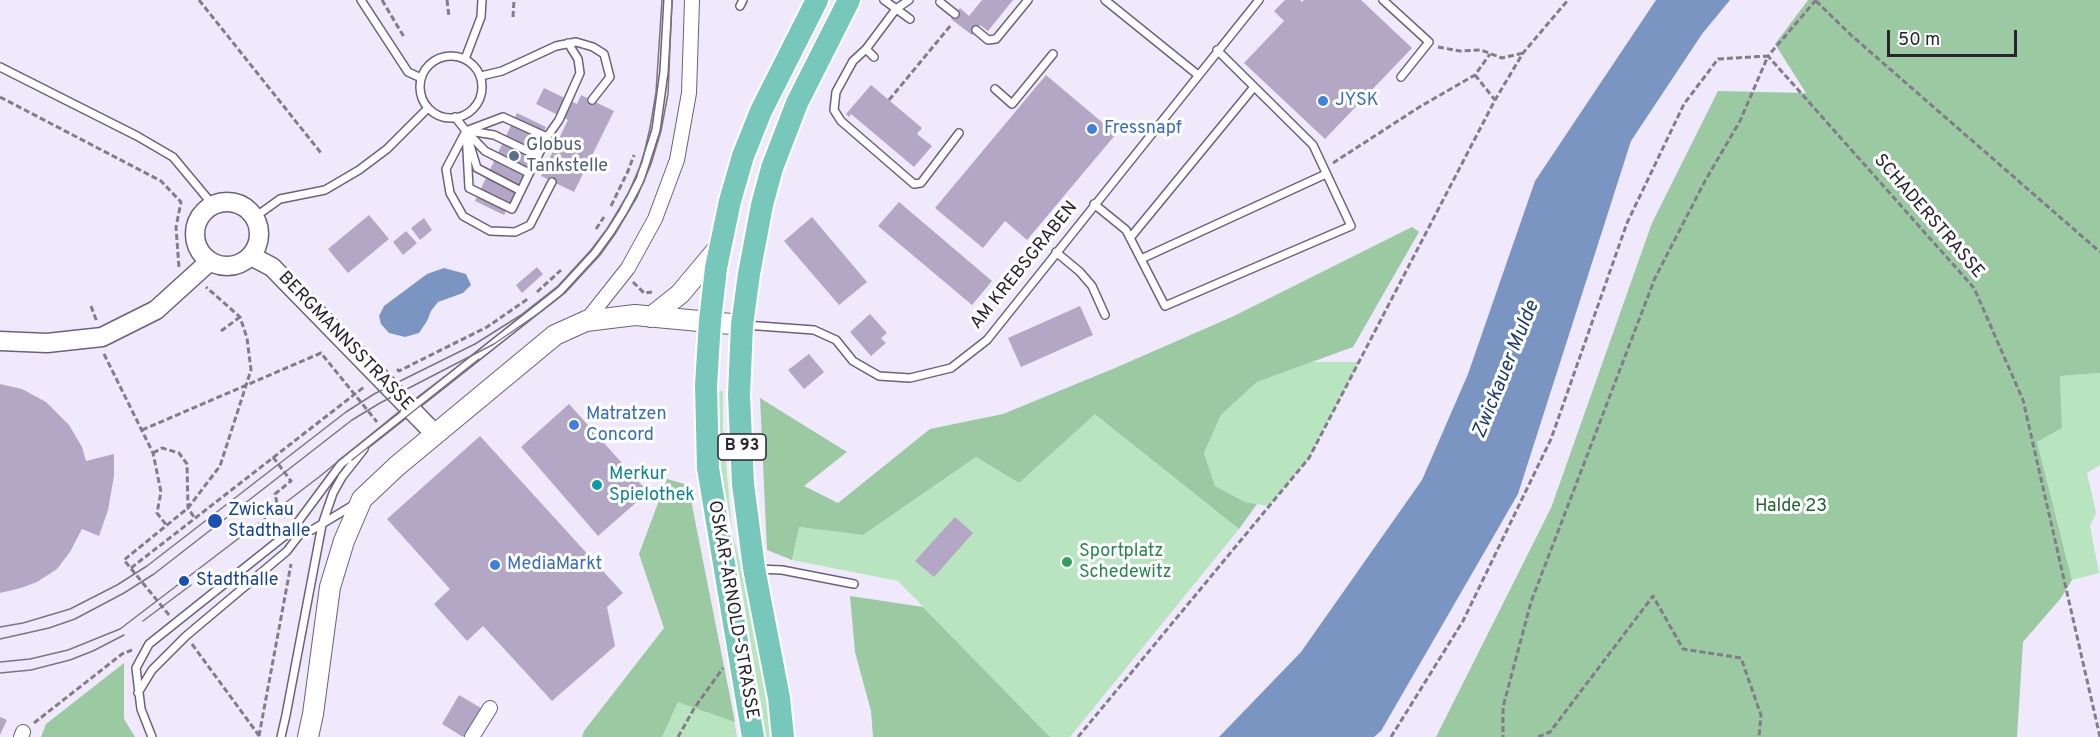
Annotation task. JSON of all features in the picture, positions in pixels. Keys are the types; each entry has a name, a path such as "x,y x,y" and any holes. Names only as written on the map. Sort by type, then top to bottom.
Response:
{"main road":[{"name":"OSKAR-ARNOLD-STRASSE","path":"783,737 779,698 754,568 743,484 739,395 742,325 751,262 772,168 797,103 849,0"},
{"name":"OSKAR-ARNOLD-STRASSE","path":"753,737 708,468 706,386 710,321 721,245 730,201 743,156 761,111 814,1"},
{"path":"651,317 680,294 721,245"},
{"path":"308,737 330,587 344,541 362,499 396,466 555,335 586,321 635,315 742,325"}],"street":[{"path":"586,321 628,268 655,219 677,160 689,93 692,0"},
{"path":"224,202 236,203 247,208 255,217 259,231 258,244 250,256 238,264 224,266 210,261 200,251 195,239 196,225 202,213 213,205 224,202"},
{"name":"BERGMANNSSTRASSE","path":"250,256 272,267 435,434"},
{"path":"0,340 47,343 102,337 156,310 210,261"},
{"path":"472,737 490,708"}],"lane":[{"path":"361,0 408,72 422,78"},
{"path":"465,59 481,17 482,0"},
{"path":"152,737 141,709 136,668 149,644 292,530 341,464 560,291 595,253 623,212 647,163 656,130 664,72 668,0"},
{"path":"884,0 910,19"},
{"path":"909,0 896,9 866,49 853,61 836,92 834,110 841,121 914,184 921,183 958,133"},
{"path":"976,30 988,40 996,39 1028,0"},
{"path":"1105,0 1198,75"},
{"name":"AM KREBSGRABEN","path":"742,325 814,330 836,340 853,362 879,376 910,378 951,368 987,340 1259,0"},
{"path":"1383,0 1429,42 1401,77"},
{"path":"941,1 955,17"},
{"path":"481,76 502,71 556,46 576,42 604,54 610,77 592,100"},
{"path":"466,131 469,188 512,209 547,137 559,120 580,73 578,59 568,43"},
{"path":"866,49 874,57"},
{"path":"1094,204 1126,230 1166,306 1351,226 1313,145 1217,50"},
{"path":"994,89 1012,104 1053,54"},
{"path":"453,56 465,59 474,65 481,76 482,86 477,105 468,112 455,117 438,114 428,108 421,93 422,78 427,67 437,59 453,56"},
{"path":"0,67 137,136 173,157 213,205"},
{"path":"1130,238 1254,87"},
{"path":"255,217 280,199 325,190 359,170 387,149 428,108"},
{"path":"455,117 485,151 529,173"},
{"path":"547,137 503,117 466,131 446,169 450,193 463,216 490,231 515,232 530,225 552,182"},
{"path":"466,131 494,135 538,156"},
{"path":"466,131 477,168 521,190"},
{"path":"1141,259 1325,172"},
{"path":"1056,252 1080,272 1092,286 1105,315"},
{"path":"281,737 322,525 333,493 342,477 371,440"},
{"path":"292,530 312,530 362,499"},
{"path":"138,693 152,670 186,636 287,551 303,530"},
{"path":"754,568 782,570 854,584"}],"path":[{"path":"199,0 321,153"},
{"path":"382,0 404,37"},
{"path":"447,0 449,17"},
{"path":"513,17 514,0"},
{"path":"1078,737 1308,458 1494,100 1523,53 1568,0"},
{"path":"1503,737 1503,707 1531,602 1651,288 1705,181 1740,121 1768,56 1816,0 1852,36 2100,252"},
{"path":"889,100 955,17"},
{"path":"1429,42 1441,49 1481,50 1502,58 1523,53"},
{"path":"1325,172 1383,130 1475,75 1490,54"},
{"path":"1391,737 1463,621 1551,439 1627,223 1684,104 1718,59 1768,56"},
{"name":"SCHADERSTRASSE","path":"1768,56 1974,288 2023,400 2100,737"},
{"path":"1475,75 1494,100"},
{"path":"0,97 161,181 181,202 176,227 178,267 194,276 240,317 247,338 251,370 220,466 188,508 124,560 176,623"},
{"path":"610,207 628,171 634,152"},
{"path":"596,229 605,214"},
{"path":"131,568 379,376 392,367 399,371 487,327 535,293 567,266"},
{"path":"221,331 240,317"},
{"path":"142,430 321,353 356,394"},
{"path":"105,357 153,453 161,492 157,513 166,526"},
{"path":"153,453 162,448 179,453 187,464 188,508 195,518"},
{"path":"273,457 291,481 275,494 278,508 291,524 292,530"},
{"path":"259,736 293,544"},
{"path":"1538,737 1550,732 1653,596 1683,649 1742,658 1761,715 1759,737"},
{"path":"186,636 259,736"},
{"path":"22,734 122,654 138,647"},
{"path":"678,737 701,698 738,647"}],"green space":[{"name":"Halde 23","path":"1808,0 2100,0 2100,373 2060,376 2062,428 2037,442 2072,580 2061,598 2023,642 2017,737 1436,737 1551,508 1652,223 1718,91 1806,93 1775,44"},
{"path":"1412,227 1419,232 1353,347 1257,382 1221,415 1204,453 1215,486 1245,502 1257,504 1239,529 1095,414 1019,483 976,457 863,535 799,527 792,560 767,550 760,398 847,452 804,486 838,503 930,429 1003,414 1115,368 1234,316"},
{"path":"1312,362 1359,362 1309,458 1269,506 1245,502 1215,486 1204,453 1221,415 1257,382"},
{"path":"2100,373 2100,465 2087,473 2096,513 2090,526 2099,573 2072,580 2037,442 2062,428 2060,376"},
{"path":"723,391 723,428 732,532 749,596 775,737 763,737 720,496 716,392"},
{"path":"1095,413 1239,529 1070,737 1050,737 898,581 792,560 799,527 863,535 976,457 1019,483"},
{"path":"667,479 688,485 735,722 678,702 662,737 582,737 584,731 664,628 639,554"},
{"path":"850,596 923,607 1050,737 873,737 871,711 855,652"},
{"path":"124,663 124,719 135,737 41,737 46,724"},
{"path":"728,687 737,737 662,737 678,702"}],"water":[{"name":"Zwickauer Mulde","path":"1656,0 1730,0 1702,34 1631,141 1518,494 1381,731 1374,737 1219,737 1301,652 1422,480 1468,374 1535,181"},
{"path":"444,268 466,274 471,285 463,293 438,302 419,333 405,337 389,333 381,324 379,316 384,306 427,274"}],"building":[{"path":"982,0 1013,0 988,31 980,25 972,35 951,19 960,8 969,16"},
{"name":"JYSK","path":"1285,0 1302,2 1304,0 1361,0 1412,48 1325,139 1244,63 1284,21 1274,11"},
{"path":"1046,75 1116,134 1027,240 1005,221 983,248 935,208"},
{"path":"871,85 922,128 917,134 932,146 914,167 851,114 849,117 846,114"},
{"path":"544,88 577,104 581,95 614,111 574,192 541,176 568,120 536,104"},
{"path":"517,113 546,127 504,215 475,201"},
{"path":"899,202 992,281 972,305 878,226"},
{"path":"369,215 389,239 348,273 328,249"},
{"path":"812,217 867,282 839,305 784,241"},
{"path":"424,218 432,230 420,240 411,228"},
{"path":"406,231 417,243 403,255 393,242"},
{"path":"537,267 543,274 522,293 516,285"},
{"path":"1080,306 1093,335 1021,367 1008,338"},
{"path":"870,314 887,333 881,338 886,343 871,356 850,332"},
{"path":"809,354 824,372 804,389 788,370"},
{"path":"0,384 22,389 46,402 69,425 82,447 86,461 114,454 114,476 108,510 99,536 82,529 70,552 57,569 37,582 0,593"},
{"name":"Merkur Spielothek","path":"569,404 648,492 598,536 521,447"},
{"path":"480,436 623,593 607,607 615,646 552,701 483,626 467,641 434,604 450,589 387,519"},
{"path":"955,517 973,533 934,577 915,561"},
{"path":"459,695 481,708 463,737 442,724"},
{"path":"0,717 7,720 0,735"}],"tram line":[{"path":"0,627 23,623 70,609 117,585 147,566 346,412 374,394 475,344 521,315 558,286 607,229 628,194 642,162 656,92 662,0"},
{"path":"0,639 49,628 75,619 124,593 154,574 352,420 494,344 565,293 600,255 615,234 637,197 651,164 661,131 668,94 672,0"},
{"path":"352,460 479,359"},
{"path":"0,662 30,659 68,650 120,629 319,477 444,377"},
{"path":"143,621 191,585"},
{"path":"0,673 31,670 70,660 124,635"}],"place":[{"name":"JYSK","path":"1323,101"},
{"name":"Fressnapf","path":"1092,129"},
{"name":"Globus Tankstelle","path":"514,156"},
{"name":"Matratzen Concord","path":"574,425"},
{"name":"Merkur Spielothek","path":"597,485"},
{"name":"Zwickau Stadthalle","path":"215,521"},
{"name":"Sportplatz Schedewitz","path":"1067,562"},
{"name":"MediaMarkt","path":"495,565"},
{"name":"Stadthalle","path":"184,581"}]}
